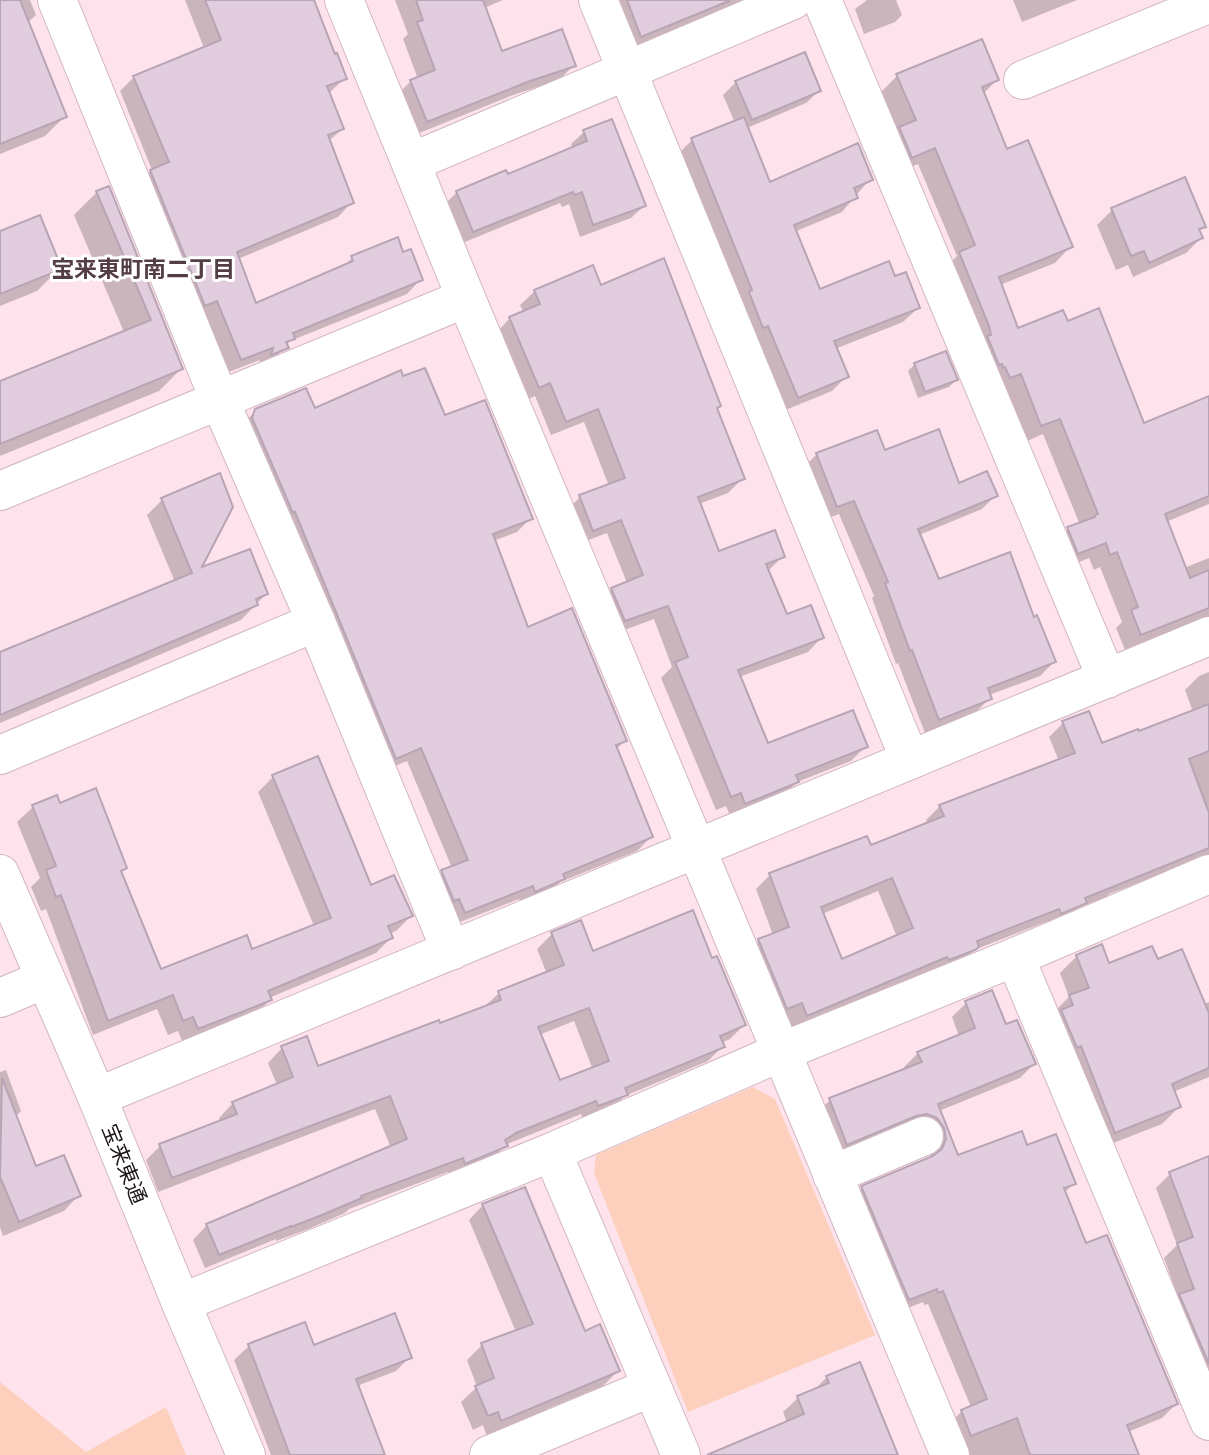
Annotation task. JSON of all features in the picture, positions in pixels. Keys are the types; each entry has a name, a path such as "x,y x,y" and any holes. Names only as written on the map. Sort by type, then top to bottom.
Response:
{"street":[{"path":"57,0 220,401 316,622 451,951"},
{"path":"345,0 466,298 950,1455"},
{"path":"598,0 910,760"},
{"path":"412,162 793,0"},
{"path":"822,0 1107,679"},
{"path":"1023,80 1208,4"},
{"path":"0,491 466,298"},
{"path":"0,755 316,622"},
{"path":"97,1097 1209,636"},
{"name":"宝来東通","path":"0,874 97,1097 246,1455"},
{"path":"181,1303 552,1152 781,1052 1015,957 1209,874"},
{"path":"1015,957 1209,1421"},
{"path":"0,998 45,979"},
{"path":"832,1175 924,1136"},
{"path":"552,1152 681,1455"},
{"path":"489,1455 652,1387"}],"shaded area":[{"path":"753,1087 775,1099 875,1335 688,1412 594,1173 596,1155"},
{"path":"0,1382 86,1452 166,1407 186,1455 0,1455"}],"building":[{"path":"0,0 20,0 67,117 0,144"},
{"path":"205,0 314,0 347,79 327,86 344,129 328,135 354,203 237,252 256,303 353,261 351,256 398,237 403,252 411,249 423,280 293,333 295,339 286,342 289,348 271,355 273,348 241,360 217,301 205,306 150,170 169,162 133,76 221,40"},
{"path":"416,0 483,0 502,51 562,29 576,66 530,81 427,122 410,80 435,70 417,22 423,20"},
{"path":"627,0 729,0 729,1 641,37"},
{"path":"982,39 999,80 982,87 1007,149 1028,140 1073,247 999,277 1018,328 1063,310 1068,321 1099,308 1144,423 1209,396 1209,496 1165,514 1190,578 1209,570 1209,608 1141,635 1131,610 1138,607 1117,552 1110,555 1106,543 1078,554 1067,527 1098,514 1060,419 1041,426 1021,374 1010,378 1005,367 999,365 987,336 991,335 989,326 959,252 975,245 935,148 912,158 899,127 916,120 896,74"},
{"path":"805,52 821,91 752,120 735,81"},
{"path":"744,117 770,182 858,143 873,180 854,188 858,198 794,225 820,289 889,261 895,276 906,272 920,308 834,341 849,377 798,398 768,326 763,328 749,292 752,290 691,138"},
{"path":"612,119 646,206 593,225 582,192 575,195 573,192 473,232 456,191 506,170 508,174 587,141 583,130"},
{"path":"1185,177 1206,227 1199,229 1203,238 1149,263 1144,251 1131,256 1111,208"},
{"path":"109,186 183,369 0,444 0,381 151,320 96,191"},
{"path":"40,215 62,269 0,294 0,231"},
{"path":"664,258 721,406 717,408 745,479 698,497 719,551 775,530 785,557 766,564 787,614 811,605 824,638 738,670 768,743 853,710 868,747 796,775 799,782 745,804 741,793 731,797 675,662 688,657 668,606 625,621 611,588 643,575 621,520 593,531 579,495 625,478 598,409 566,422 550,383 539,388 509,317 540,304 534,290 593,265 601,285"},
{"path":"946,351 958,380 925,392 914,363"},
{"path":"425,368 445,415 485,400 533,519 493,534 528,627 572,608 627,741 616,745 653,837 563,874 565,879 535,892 533,886 465,913 459,899 454,901 441,870 468,860 421,748 396,759 295,512 293,513 252,418 255,409 306,388 315,408 401,370 403,376"},
{"path":"939,429 959,483 987,471 998,496 918,529 939,579 1010,552 1034,617 1037,615 1056,662 988,688 992,699 939,720 912,650 910,651 885,583 888,582 854,501 837,507 816,453 877,430 885,450"},
{"path":"220,473 233,507 202,567 250,549 268,594 256,599 258,605 0,715 0,652 192,573 161,498"},
{"path":"1209,704 1209,751 1189,759 1209,813 1209,848 1085,898 1087,903 1061,914 1059,909 977,941 979,947 975,950 949,960 947,957 807,1016 802,1003 787,1009 758,939 789,927 769,873 867,836 871,845 944,816 939,805 1075,753 1062,721 1089,711 1102,743 1138,729 1139,731","holes":["892,878 913,928 842,959 821,907"]},
{"path":"318,756 371,885 394,875 413,916 388,926 393,938 268,991 272,1000 198,1029 193,1017 183,1021 173,995 108,1021 61,895 56,897 46,870 56,866 32,805 57,795 60,803 96,788 127,868 121,871 161,969 247,935 252,949 331,918 272,775"},
{"path":"693,910 712,958 717,956 746,1025 720,1036 725,1047 625,1088 628,1095 598,1106 596,1101 516,1133 505,1140 508,1146 465,1164 463,1158 361,1196 362,1198 322,1215 219,1255 206,1224 407,1139 390,1096 172,1178 159,1144 237,1114 232,1102 293,1077 281,1046 307,1036 318,1066 439,1020 440,1023 501,1000 498,991 564,965 551,932 581,920 593,951","holes":["589,1008 609,1061 560,1080 538,1027"]},
{"path":"1102,944 1109,963 1152,946 1158,959 1182,949 1209,1013 1209,1068 1172,1084 1181,1107 1115,1133 1081,1046 1077,1048 1061,1010 1073,1005 1069,995 1089,988 1076,955"},
{"path":"992,990 1006,1024 1017,1020 1036,1064 938,1104 958,1155 1022,1131 1027,1145 1056,1134 1076,1184 1064,1188 1086,1243 1107,1235 1178,1404 1127,1425 1139,1455 1030,1455 1017,1418 971,1436 961,1410 987,1399 943,1291 938,1293 937,1289 909,1300 861,1186 933,1156 942,1149 946,1139 944,1128 937,1118 927,1114 916,1116 847,1145 829,1098 922,1062 917,1052 975,1028 965,1001"},
{"path":"2,1078 36,1166 64,1155 81,1196 19,1222 0,1177"},
{"path":"1209,1156 1209,1364 1179,1294 1194,1289 1177,1243 1193,1237 1169,1172"},
{"path":"525,1187 585,1331 600,1324 620,1371 501,1421 498,1412 488,1416 475,1386 494,1378 481,1343 533,1324 482,1204"},
{"path":"395,1313 412,1358 356,1379 385,1455 290,1455 248,1344 305,1322 314,1345"},
{"path":"860,1362 898,1455 707,1455 804,1414 797,1396 829,1383 826,1376"}],"district":[{"name":"宝来東町南二丁目","path":"143,269"}]}
